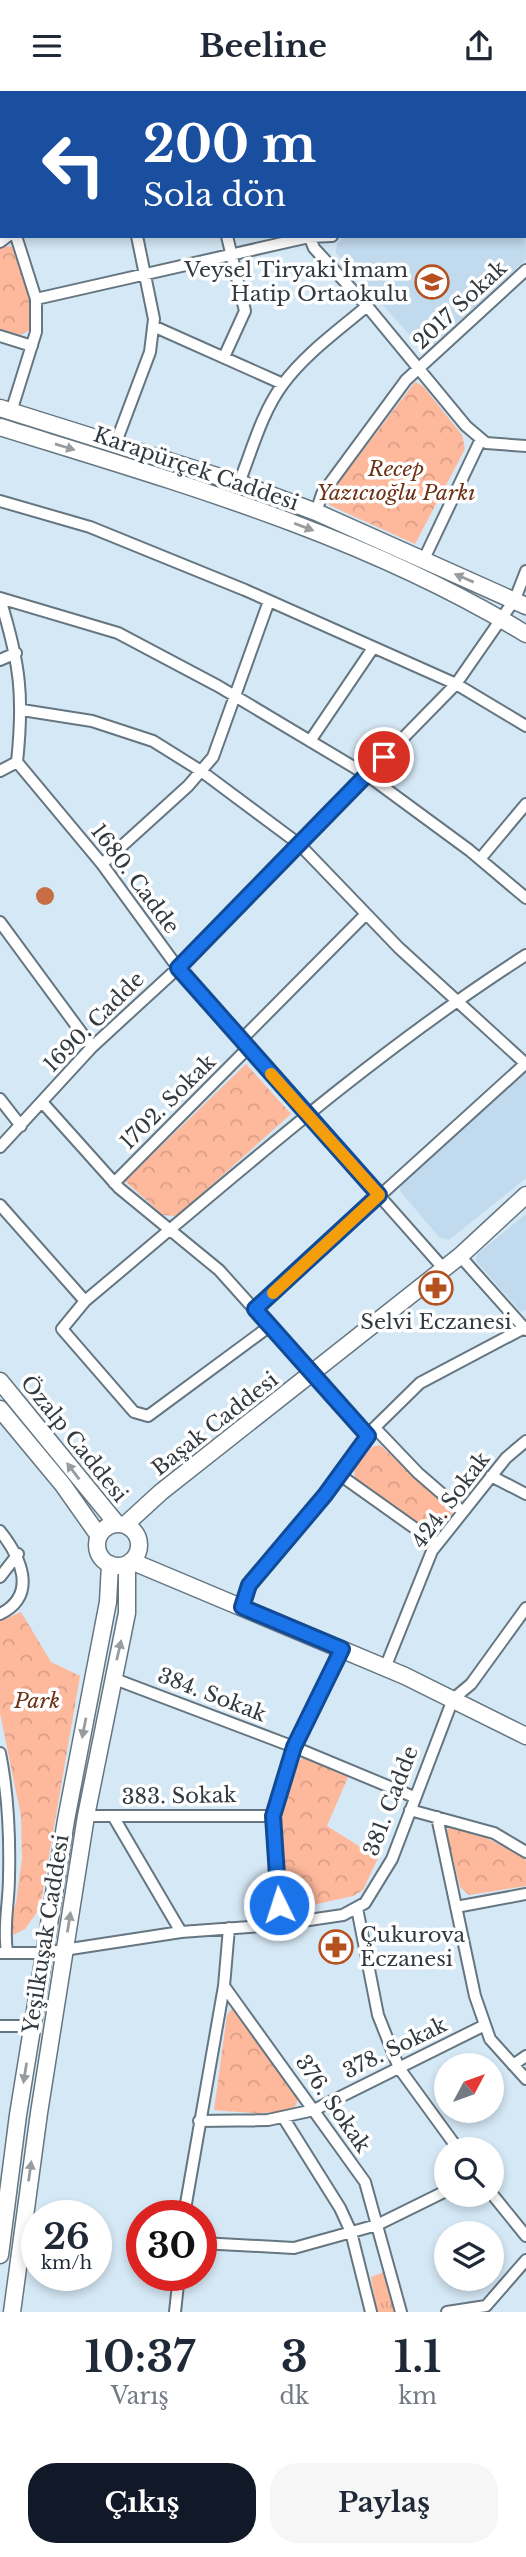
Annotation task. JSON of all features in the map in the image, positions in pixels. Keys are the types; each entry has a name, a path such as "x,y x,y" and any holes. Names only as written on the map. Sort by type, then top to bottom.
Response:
{"main road":[{"name":"Karapürçek Caddesi","path":"5,410 239,483 317,512 520,603"},
{"name":"Karapürçek Caddesi","path":"0,427 227,498 368,552 500,618 526,634"},
{"name":"Başak Caddesi","path":"121,1525 460,1256 526,1195"},
{"name":"Özalp Caddesi","path":"0,1381 121,1525"},
{"name":"Özalp Caddesi","path":"0,1409 63,1485 99,1537"},
{"path":"182,1582 139,1545 135,1533 121,1525 108,1527 99,1537 98,1549 123,1563 182,1582 342,1649 453,1699 526,1736"},
{"path":"0,2247 5,2174 66,1820 108,1602 123,1563 139,1545"},
{"name":"Yeşilkuşak Caddesi","path":"12,2312 37,2125 86,1816 127,1613 123,1563"}],"street":[{"path":"5,410 36,332 36,299 17,238"},
{"path":"115,445 150,352 153,325 137,238"},
{"path":"224,357 245,311 228,238"},
{"path":"36,299 304,238"},
{"path":"309,238 314,248 367,306 466,426 486,443 526,446"},
{"name":"2017 Sokak","path":"317,512 322,494 406,380 526,270"},
{"path":"239,483 267,411 283,384 309,356 367,306"},
{"path":"153,325 283,384"},
{"path":"0,336 32,346"},
{"path":"423,561 481,439"},
{"path":"0,501 90,527 269,601 456,684 526,726"},
{"name":"1690. Cadde","path":"0,1147 92,1047 178,968 456,684 500,618 520,603 526,571"},
{"path":"0,599 16,653 22,709 17,762 0,771"},
{"path":"0,599 118,633 235,696 367,775 480,859 526,898"},
{"path":"102,864 213,757 269,601"},
{"path":"310,741 373,648"},
{"path":"0,660 16,653"},
{"path":"22,709 92,721 153,741 201,771 299,844 454,1001 526,1064 255,1309"},
{"name":"1680. Cadde","path":"17,762 102,864 178,968 444,1269"},
{"path":"480,859 526,804"},
{"name":"1702. Sokak","path":"114,1183 366,913"},
{"path":"0,923 92,1047"},
{"path":"270,1326 148,1416 134,1412 62,1329 85,1301 307,1114 454,1001 526,955"},
{"path":"0,1099 21,1126"},
{"path":"42,1102 114,1183 219,1270 371,1432 463,1512"},
{"path":"0,1205 85,1301"},
{"path":"242,1607 249,1585 340,1475 371,1432 420,1384 526,1328 460,1256"},
{"name":"424. Sokak","path":"385,1668 437,1544 491,1476 526,1441"},
{"path":"340,1475 437,1544"},
{"path":"491,1476 526,1493"},
{"path":"0,1531 18,1554 22,1565 22,1593 17,1604 0,1614"},
{"path":"0,1577 18,1554"},
{"path":"453,1699 471,1684 525,1612"},
{"path":"275,1925 279,1905 273,1816 294,1747 342,1649"},
{"name":"384. Sokak","path":"112,1678 294,1747 414,1797"},
{"name":"381. Cadde","path":"357,1908 365,1903 392,1859 453,1699"},
{"path":"0,1753 5,1776 3,1953 44,1953 181,1932 275,1925 343,1915 357,1908 378,2015 399,2068 449,2137"},
{"path":"410,1810 494,1833 526,1852"},
{"name":"383. Sokak","path":"86,1816 273,1816"},
{"path":"113,1816 181,1932"},
{"path":"437,1817 475,1996 490,2039 526,2079"},
{"path":"456,1907 526,1894"},
{"path":"186,2200 224,1986 229,1928"},
{"name":"376. Sokak","path":"224,1986 365,2182 401,2312"},
{"name":"378. Sokak","path":"199,2121 235,2122 283,2117 314,2110 485,2025"},
{"path":"0,2026 32,2026"},
{"path":"513,2064 526,2056"},
{"path":"283,2117 340,2208 351,2232 371,2312"},
{"path":"217,2244 294,2248 377,2225 434,2197"},
{"path":"503,2207 526,2236"},
{"path":"447,2312 489,2309 526,2260"},
{"path":"175,2312 177,2291"}],"shaded area":[{"name":"Veysel Tiryaki İmam Hatip Ortaokulu","path":"344,238 526,238 526,259 426,353 336,253 337,243"},
{"path":"45,887 51,890 54,896 51,902 45,905 39,902 36,896 39,890"},
{"path":"521,1073 526,1074 526,1178 449,1240 439,1237 400,1191 401,1182"},
{"path":"526,1214 526,1310 521,1312 476,1261 477,1254"}],"green space":[{"path":"4,246 12,247 32,298 30,330 20,335 0,329 0,249"},
{"name":"Recep Yazıcıoğlu Parkı","path":"415,382 423,386 462,435 465,449 415,544 329,505 331,492"},
{"path":"246,1064 291,1114 177,1216 163,1215 125,1181"},
{"path":"380,1445 453,1512 443,1533 432,1534 355,1480 354,1468 372,1447"},
{"name":"Park","path":"21,1612 51,1662 80,1676 40,1908 25,1929 13,1935 7,1932 16,1903 22,1858 21,1816 0,1713 0,1621"},
{"path":"306,1756 348,1777 327,1826 378,1858 363,1890 353,1896 290,1910 285,1907 278,1819 296,1763"},
{"path":"452,1825 470,1829 523,1857 526,1861 526,1886 469,1895 460,1887 446,1831"},
{"path":"233,2007 298,2099 295,2107 265,2113 214,2110 227,2015"},
{"path":"384,2272 397,2312 377,2312 371,2277"}],"slow traffic":[{"path":"271,1074 379,1195 273,1293"}],"place":[{"name":"Veysel Tiryaki İmam Hatip Ortaokulu","path":"432,282"},
{"name":"Selvi Eczanesi","path":"436,1288"},
{"name":"Çukurova Eczanesi","path":"336,1947"}],"route":[{"path":"279,1905 273,1816 294,1747 342,1649 242,1607 249,1585 325,1495 368,1436 255,1309 379,1195 178,968 384,757"}]}
